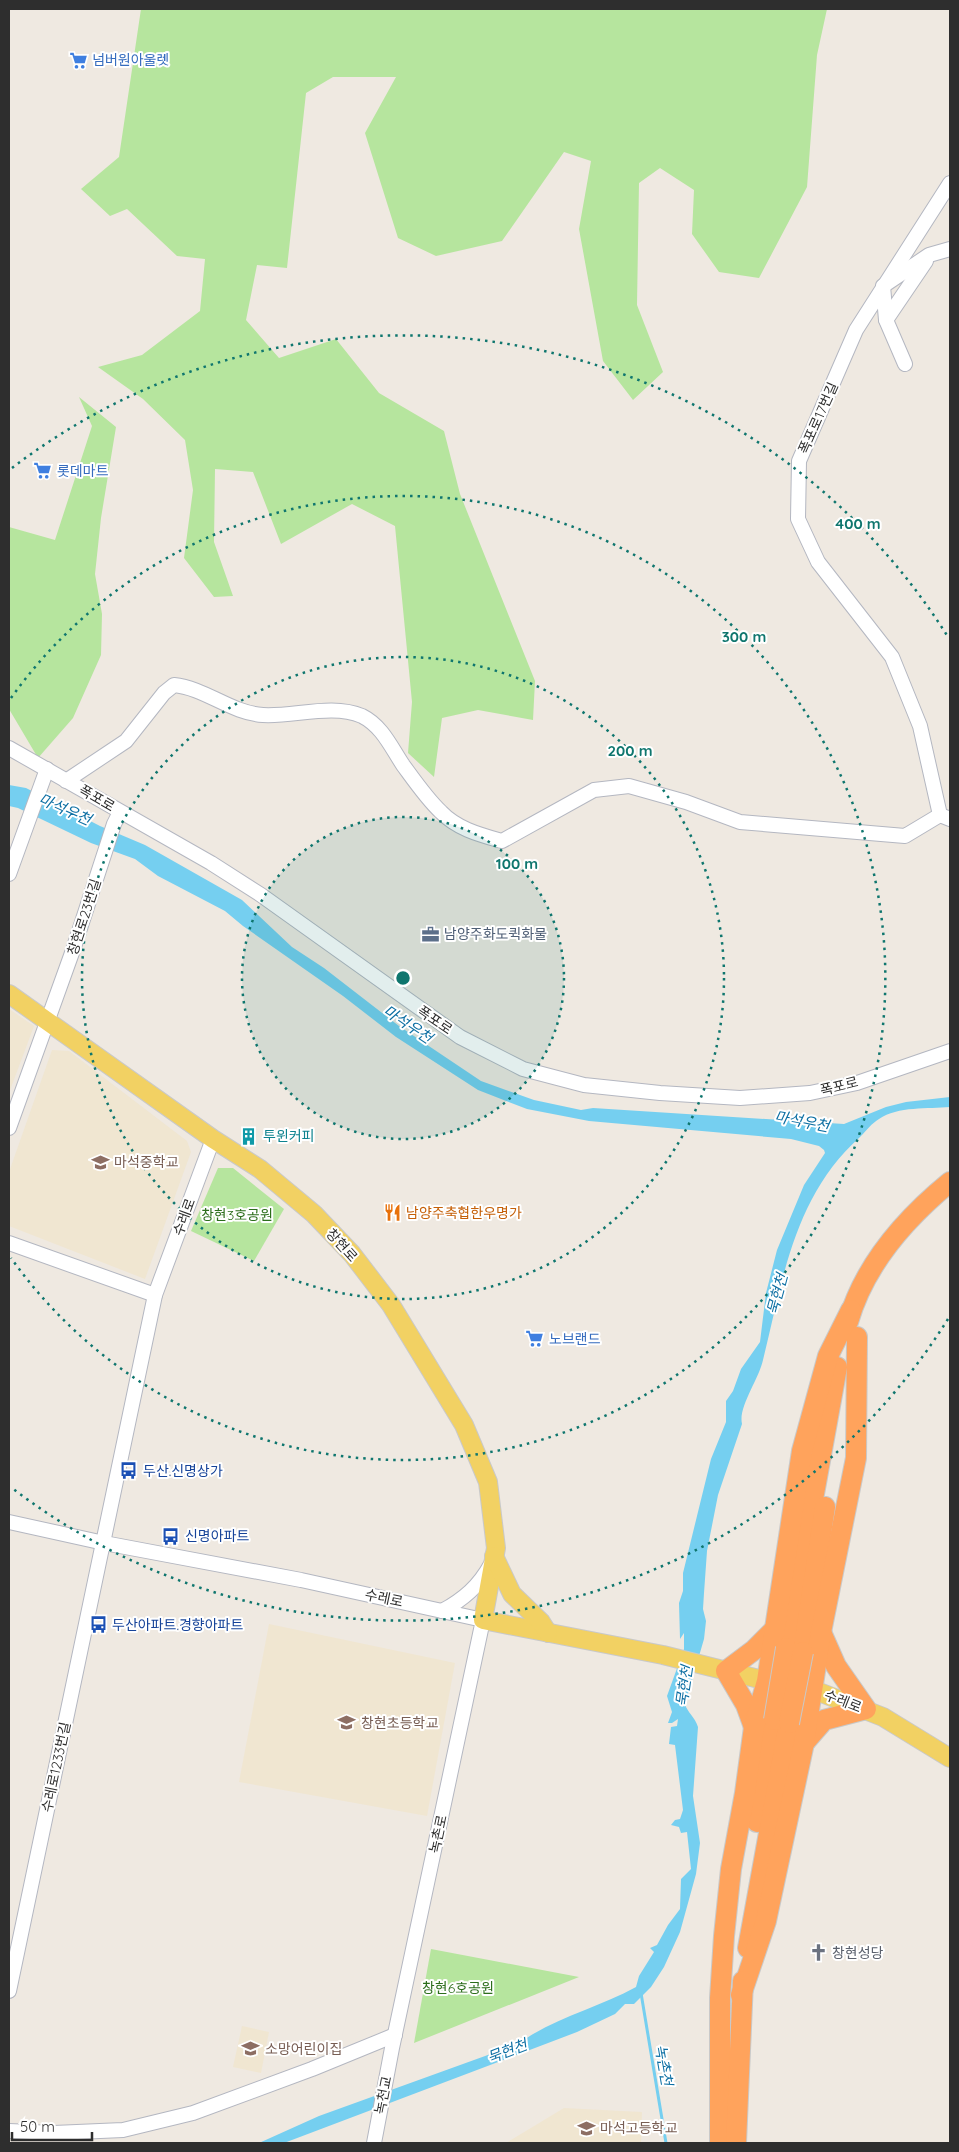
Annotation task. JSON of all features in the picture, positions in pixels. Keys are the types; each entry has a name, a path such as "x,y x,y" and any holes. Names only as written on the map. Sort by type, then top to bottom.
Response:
{"highway":[{"path":"720,2143 720,1998 731,1869 745,1793 754,1727 767,1681 802,1451 828,1356 875,1263 901,1228 927,1201 950,1182"},
{"path":"794,1650 842,1391 868,1298 905,1238 934,1208 950,1195"},
{"path":"736,2143 741,1995 750,1927 839,1353 852,1310"},
{"path":"741,1995 766,1922 804,1743 822,1632 856,1458 857,1337"},
{"path":"754,1727 746,1705 726,1671 754,1650 774,1631"},
{"path":"804,1743 824,1720 866,1709 836,1666 822,1632"},
{"path":"719,2102 732,1966 782,1722"}],"main road":[{"name":"창현로","path":"9,994 213,1139 260,1169 314,1214 352,1254 391,1305 464,1425 488,1482 496,1548 483,1620"},
{"path":"494,1556 512,1594 541,1622 548,1632"},
{"name":"수레로","path":"483,1620 663,1656 767,1681 814,1690 866,1709 950,1758"}],"street":[{"name":"폭포로17번길","path":"945,817 920,726 892,657 818,562 798,519 799,461 856,330 950,183"},
{"path":"905,364 886,320 883,286 929,255 950,249"},
{"path":"886,320 929,255"},
{"path":"66,781 126,741 164,693 174,685 187,686 232,708 262,715 333,711 362,716 383,732 403,765 441,813 467,830 502,842 594,790 629,786 686,802 740,822 905,836 945,817"},
{"name":"폭포로","path":"9,748 66,781 117,818 210,863 260,895 460,1037 523,1069 584,1085 660,1093 740,1098 810,1093 857,1083 950,1051"},
{"path":"9,874 47,769"},
{"name":"창현로23번길","path":"9,1128 73,950 117,818"},
{"name":"수레로","path":"104,1543 155,1295 213,1139"},
{"path":"9,1243 155,1295"},
{"name":"수레로","path":"9,1522 104,1543 301,1580 483,1620"},
{"name":"수레로1233번길","path":"9,1991 104,1543"},
{"path":"442,1611 469,1594 484,1575 494,1556"},
{"name":"녹촌로","path":"393,2042 483,1620"},
{"path":"9,2131 54,2133 123,2130 193,2113 312,2069 393,2042"},
{"name":"녹천교","path":"374,2143 393,2042"}],"shaded area":[{"path":"9,1009 34,1026 9,1093"},
{"name":"마석중학교","path":"52,1050 69,1051 187,1141 191,1152 145,1279 9,1226 9,1172"},
{"name":"창현초등학교","path":"269,1624 455,1663 427,1816 239,1782"},
{"name":"소망어린이집","path":"242,2026 269,2032 261,2073 233,2067"},
{"name":"마석고등학교","path":"564,2108 642,2112 641,2143 506,2143"}],"green space":[{"path":"141,9 827,9 817,55 807,187 759,278 719,272 692,234 694,190 660,168 639,183 637,305 663,372 633,400 603,361 579,229 591,161 564,152 502,241 436,256 398,238 365,133 396,77 333,77 306,93 287,268 257,265 246,320 279,358 336,339 379,393 444,431 460,494 535,681 533,720 478,710 442,718 434,777 408,753 412,702 395,526 352,504 281,544 253,472 215,469 214,542 233,596 214,597 184,558 193,490 185,440 143,399 98,367 142,355 200,311 205,259 177,256 127,209 110,216 81,189 119,157"},
{"path":"79,397 116,427 101,518 95,574 102,614 101,655 73,718 38,758 9,709 9,527 55,540 92,426"},
{"name":"창현3호공원","path":"218,1168 233,1168 284,1209 254,1261 191,1231"},
{"name":"창현6호공원","path":"431,1949 579,1977 414,2043"}],"water":[{"path":"9,785 26,788 100,826 145,845 242,900 292,947 324,968 399,1026 481,1081 534,1100 581,1110 593,1108 844,1124 886,1107 906,1102 950,1097 950,1107 895,1112 871,1125 838,1160 820,1185 794,1240 761,1368 746,1401 742,1424 718,1495 707,1551 703,1609 706,1621 704,1639 685,1704 698,1727 693,1796 700,1843 696,1874 680,1932 664,1967 651,1987 634,2004 625,2004 615,2014 577,2032 284,2143 259,2143 319,2116 518,2044 546,2027 636,1987 639,1976 654,1952 650,1948 657,1945 680,1909 681,1879 691,1869 687,1832 681,1833 679,1827 671,1825 675,1820 680,1819 683,1810 675,1745 669,1744 671,1727 677,1726 678,1719 668,1723 672,1712 667,1696 684,1649 684,1633 680,1639 679,1603 683,1591 683,1573 711,1459 726,1422 726,1401 733,1391 741,1369 760,1342 766,1293 777,1250 804,1185 825,1153 819,1146 791,1139 589,1121 527,1109 478,1090 396,1037 343,996 243,926 225,911 158,876 135,859 91,843 18,808 9,806"}],"waterway":[{"name":"녹촌천","path":"641,1993 666,2143"}],"place":[{"name":"넘버원아울렛","path":"78,60"},
{"name":"롯데마트","path":"43,471"},
{"name":"남양주화도퀵화물","path":"430,934"},
{"name":"투윈커피","path":"249,1136"},
{"name":"마석중학교","path":"100,1162"},
{"name":"남양주축협한우명가","path":"392,1213"},
{"name":"노브랜드","path":"535,1339"},
{"name":"두산.신명상가","path":"129,1471"},
{"name":"신명아파트","path":"171,1536"},
{"name":"두산아파트.경향아파트","path":"98,1625"},
{"name":"창현초등학교","path":"347,1723"},
{"name":"창현성당","path":"818,1953"},
{"name":"소망어린이집","path":"251,2049"},
{"name":"마석고등학교","path":"586,2128"}],"water label":[{"name":"마석우천","path":"65,809"},
{"name":"마석우천","path":"408,1024"},
{"name":"마석우천","path":"802,1121"},
{"name":"묵현천","path":"777,1294"},
{"name":"묵현천","path":"684,1686"},
{"name":"묵현천","path":"507,2051"}]}
